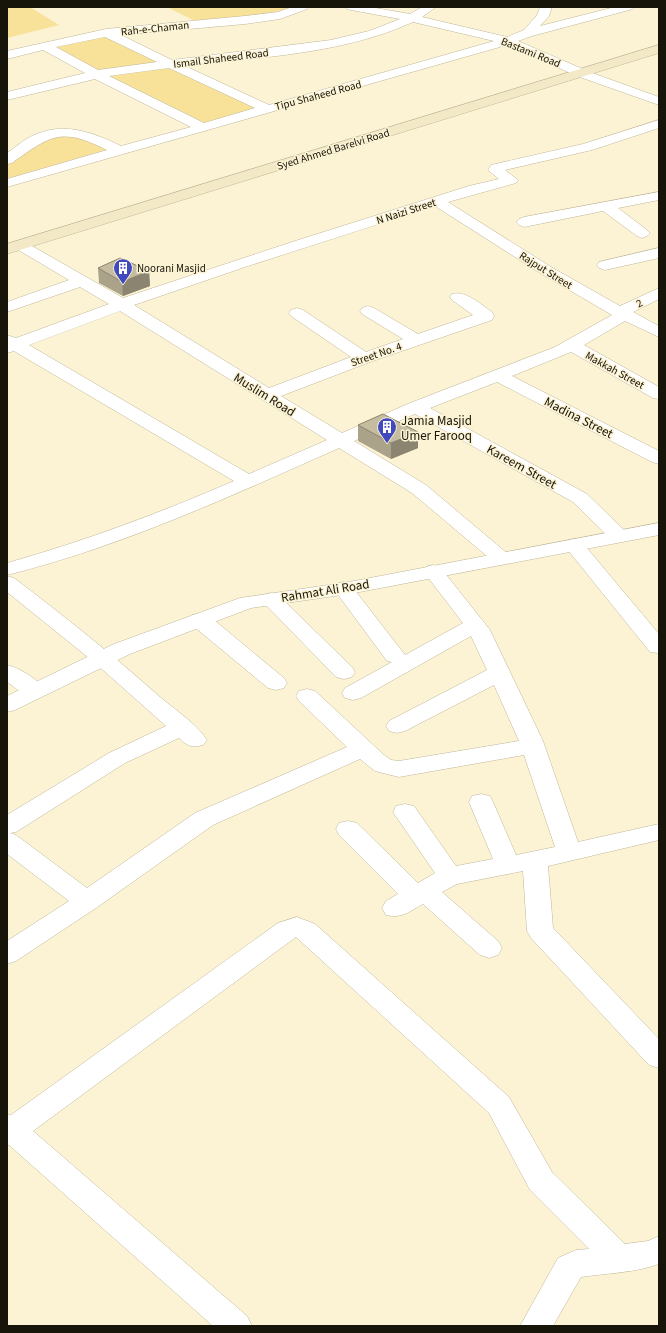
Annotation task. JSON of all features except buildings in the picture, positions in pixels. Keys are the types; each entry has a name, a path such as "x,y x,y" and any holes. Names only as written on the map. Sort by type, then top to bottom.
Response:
{"main road":[{"name":"Syed Ahmed Barelvi Road","path":"13,247 659,49"}],"street":[{"name":"Rah-e-Chaman","path":"7,55 106,33 245,20 280,15 303,7"},
{"name":"Bastami Road","path":"351,7 412,18 508,41 580,73 659,101"},
{"name":"Ismail Shaheed Road","path":"7,96 97,75 170,64 305,48 340,41 372,33 412,18 430,7"},
{"path":"528,33 543,16 546,7"},
{"name":"Tipu Shaheed Road","path":"7,183 508,41 528,33 629,7"},
{"path":"106,33 267,109"},
{"path":"45,46 97,75 202,127"},
{"name":"N Naizi Street","path":"10,344 225,268 474,189 509,181 510,179 495,170 499,167 587,147 659,124"},
{"path":"7,160 38,139 63,132 77,132 87,135 119,151"},
{"path":"524,222 605,206 656,200"},
{"name":"Rajput Street","path":"436,201 570,285 621,314 659,332"},
{"path":"605,206 642,233"},
{"name":"Muslim Road","path":"13,247 82,281 121,304 419,489 501,558"},
{"path":"605,265 659,253"},
{"path":"7,307 82,281"},
{"name":"2","path":"7,569 53,556 121,533 192,506 416,407 500,376 560,351 659,293"},
{"name":"Street No. 4","path":"266,395 364,358 486,316 458,297"},
{"path":"368,311 417,340"},
{"path":"297,313 364,358"},
{"path":"10,344 248,481"},
{"name":"Makkah Street","path":"571,345 659,394"},
{"name":"Madina Street","path":"500,376 659,458"},
{"name":"Kareem Street","path":"416,407 580,498 619,536"},
{"name":"Rahmat Ali Road","path":"7,705 122,649 247,602 343,588 659,529"},
{"path":"574,545 649,623 658,647"},
{"path":"433,571 479,630 533,746 570,853"},
{"path":"7,582 103,658 188,734 116,758 7,826"},
{"path":"343,588 395,656"},
{"path":"271,599 344,672"},
{"path":"200,620 276,683"},
{"path":"353,693 475,626"},
{"path":"7,672 35,691"},
{"path":"397,726 499,673"},
{"path":"307,696 379,764 388,769 399,769 533,746"},
{"path":"7,954 204,820 363,748"},
{"path":"481,802 508,865"},
{"path":"405,812 450,876"},
{"path":"348,829 411,899 488,948"},
{"path":"411,899 450,876 570,853 659,832"},
{"path":"7,841 87,901"},
{"path":"535,860 540,931 659,1057"},
{"path":"236,1326 9,1130 287,930 297,927 306,931 499,1105 541,1181 620,1258"},
{"path":"536,1326 568,1268 576,1264 656,1255"}],"shaded area":[{"path":"7,7 30,7 59,25 7,38"},
{"path":"167,7 305,7 201,24"},
{"path":"111,34 267,109 202,127 45,46"},
{"path":"63,132 119,151 7,182 7,160"}],"place":[{"name":"Noorani Masjid","path":"123,285"},
{"name":"Jamia Masjid Umer Farooq","path":"387,444"}]}
